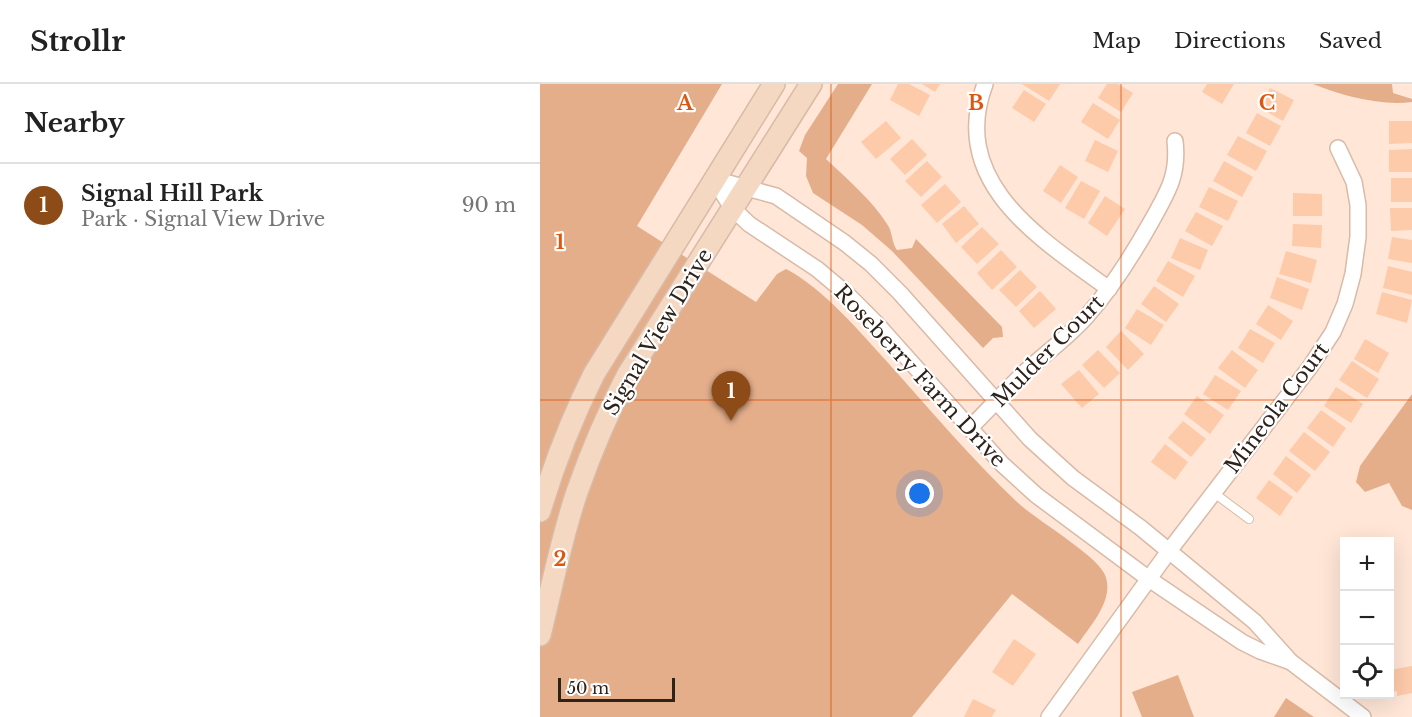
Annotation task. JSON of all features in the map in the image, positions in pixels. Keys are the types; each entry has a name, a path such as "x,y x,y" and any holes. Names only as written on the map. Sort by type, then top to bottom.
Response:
{"main road":[{"name":"Signal View Drive","path":"540,511 551,474 594,374 774,84"},
{"name":"Signal View Drive","path":"540,635 576,493 628,374 811,84"}],"street":[{"path":"985,84 977,111 977,137 981,162 994,186 1010,208 1030,229 1109,289"},
{"name":"Mulder Court","path":"970,428 1085,318 1109,289 1131,257 1171,186 1175,173 1174,141"},
{"name":"Mineola Court","path":"1049,717 1169,551 1310,367 1333,332 1345,304 1353,274 1358,237 1358,205 1354,182 1338,148"},
{"name":"Roseberry Farm Drive","path":"714,179 776,196 845,243 871,264 900,293 1030,439 1073,477 1141,528 1255,622 1291,662 1364,717"},
{"name":"Roseberry Farm Drive","path":"714,179 732,208 749,224 817,269 848,295 876,323 1002,464 1036,495 1149,579 1242,642 1291,662"}],"lane":[{"path":"1214,493 1249,519"}],"shaded area":[{"path":"540,84 722,84 637,226 756,302 777,274 786,269 828,299 1000,486 1100,567 1105,575 1107,593 1095,620 1078,644 1012,594 912,717 540,717"},
{"path":"838,84 872,84 826,159 874,206 889,227 897,250 912,248 916,239 1002,327 1003,337 993,338 983,348 892,251 862,225 813,193 806,176 807,158 799,151 805,135"},
{"path":"1313,84 1392,84 1393,93 1412,99 1412,102 1387,103 1362,99"},
{"path":"1412,394 1412,510 1402,506 1389,483 1365,492 1356,482 1360,466"},
{"path":"1178,675 1194,717 1142,717 1132,692"},
{"path":"1286,698 1314,717 1274,717"}],"building":[{"path":"898,84 909,84 930,95 919,116 890,100"},
{"path":"922,84 940,84 935,92"},
{"path":"1022,84 1060,84 1049,101"},
{"path":"1107,84 1118,84 1133,93 1121,112 1098,98"},
{"path":"1207,84 1234,84 1222,104 1202,92"},
{"path":"1270,88 1294,100 1283,121 1260,108"},
{"path":"1024,90 1046,104 1034,122 1012,108"},
{"path":"1093,103 1120,120 1108,139 1081,122"},
{"path":"1257,113 1281,126 1270,146 1246,133"},
{"path":"886,121 901,138 876,159 861,142"},
{"path":"1389,121 1412,121 1412,143 1389,144"},
{"path":"1238,136 1267,151 1256,171 1227,155"},
{"path":"912,139 927,155 905,175 890,159"},
{"path":"1095,140 1118,151 1108,172 1085,161"},
{"path":"1412,149 1412,172 1389,172 1389,150"},
{"path":"927,161 942,177 921,197 905,181"},
{"path":"1224,161 1253,177 1242,197 1213,181"},
{"path":"1060,165 1078,177 1061,203 1043,191"},
{"path":"1391,178 1412,178 1412,202 1391,202"},
{"path":"1081,181 1100,191 1084,219 1065,208"},
{"path":"945,184 961,202 937,223 921,205"},
{"path":"1209,187 1238,201 1228,221 1199,207"},
{"path":"1293,193 1322,194 1322,216 1293,216"},
{"path":"1105,196 1125,209 1107,236 1088,223"},
{"path":"964,206 979,224 956,243 942,224"},
{"path":"1390,208 1412,208 1412,230 1391,231"},
{"path":"1196,212 1223,226 1212,246 1185,231"},
{"path":"1293,224 1322,225 1321,248 1292,246"},
{"path":"982,227 999,244 977,264 961,247"},
{"path":"1392,237 1412,240 1412,263 1388,259"},
{"path":"1180,238 1208,250 1200,270 1171,258"},
{"path":"1001,250 1017,267 992,290 977,273"},
{"path":"1286,251 1317,260 1311,283 1279,274"},
{"path":"1168,261 1195,276 1183,297 1156,281"},
{"path":"1388,266 1412,272 1412,295 1383,288"},
{"path":"1020,270 1037,287 1016,307 999,290"},
{"path":"1277,277 1309,289 1302,310 1270,298"},
{"path":"1154,286 1179,304 1166,322 1141,304"},
{"path":"1040,291 1056,309 1034,328 1019,311"},
{"path":"1382,292 1412,300 1407,323 1376,314"},
{"path":"1268,305 1293,321 1281,340 1256,324"},
{"path":"1137,309 1164,325 1151,345 1125,328"},
{"path":"1250,329 1275,343 1263,363 1238,348"},
{"path":"1121,331 1144,354 1128,370 1106,347"},
{"path":"1365,339 1389,353 1378,373 1354,359"},
{"path":"1098,350 1120,373 1104,388 1082,365"},
{"path":"1232,350 1258,370 1245,388 1218,368"},
{"path":"1352,361 1379,379 1367,398 1339,380"},
{"path":"1079,370 1099,394 1082,408 1061,384"},
{"path":"1215,375 1241,391 1228,410 1203,394"},
{"path":"1336,387 1363,404 1351,423 1324,406"},
{"path":"1197,396 1224,415 1210,434 1184,414"},
{"path":"1321,410 1346,428 1333,447 1307,428"},
{"path":"1183,421 1206,439 1191,457 1168,438"},
{"path":"1304,432 1330,452 1315,471 1289,451"},
{"path":"1165,444 1188,462 1175,480 1151,462"},
{"path":"1286,456 1311,475 1297,493 1273,474"},
{"path":"1269,480 1293,497 1280,516 1256,498"},
{"path":"1014,639 1036,654 1013,686 992,672"},
{"path":"1412,666 1412,693 1397,696 1397,691 1394,692 1394,669"},
{"path":"973,699 996,710 992,717 964,717"}],"place":[{"name":"Signal Hill Park","path":"731,421"}]}
